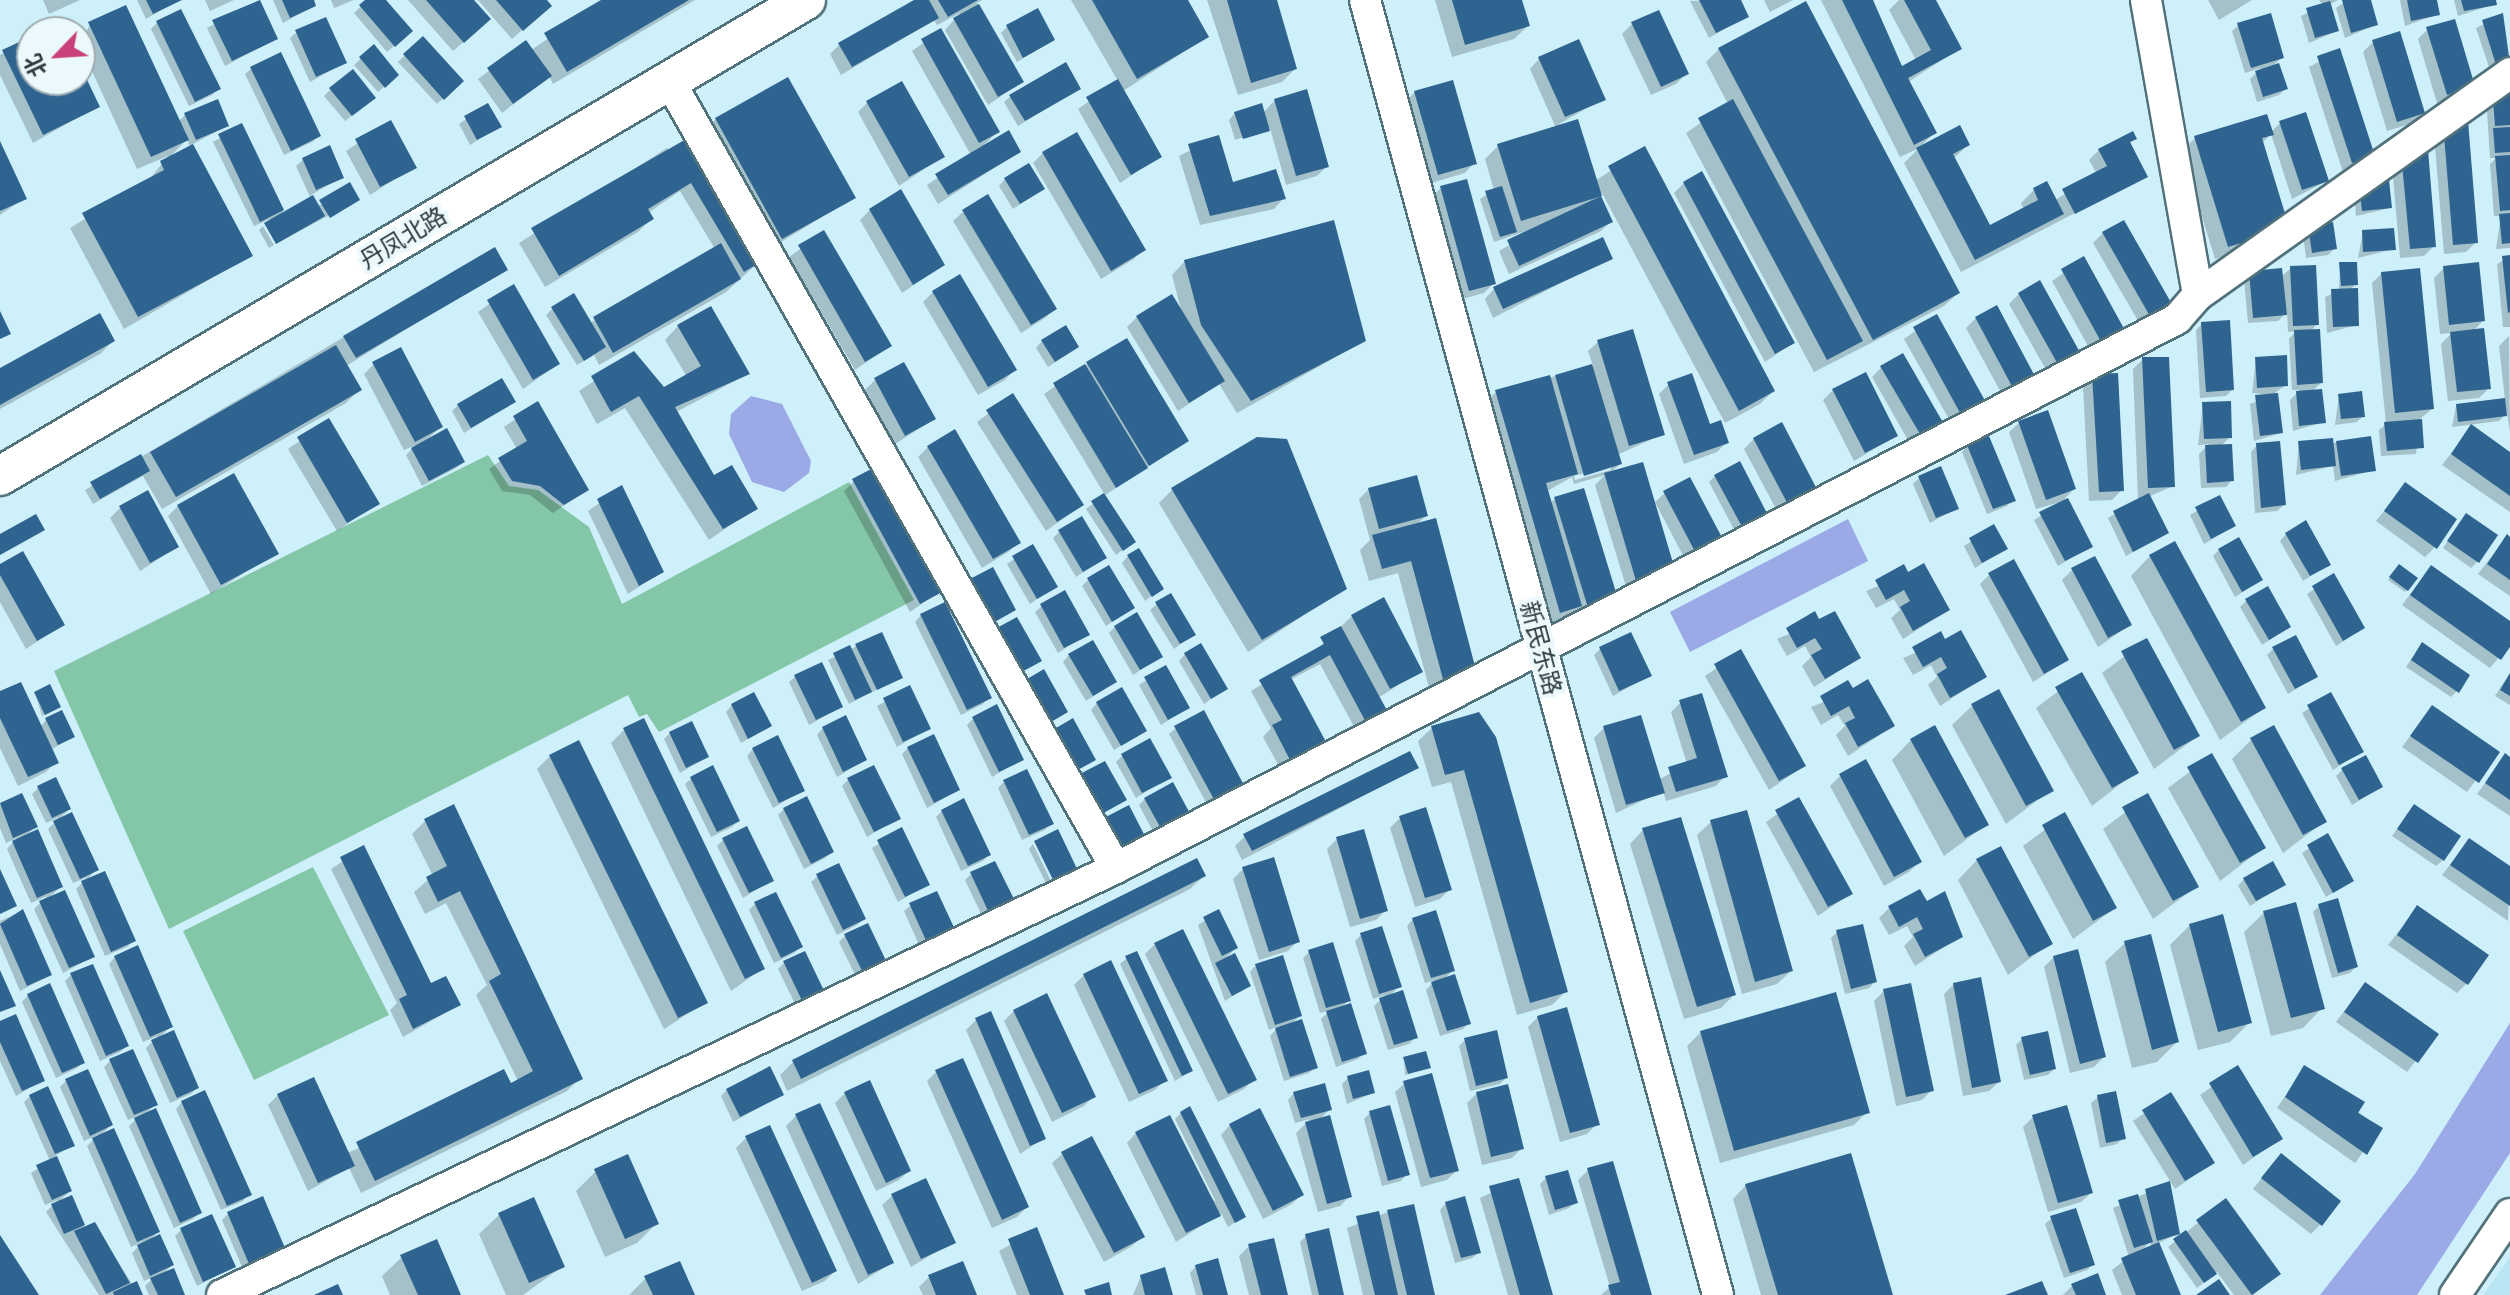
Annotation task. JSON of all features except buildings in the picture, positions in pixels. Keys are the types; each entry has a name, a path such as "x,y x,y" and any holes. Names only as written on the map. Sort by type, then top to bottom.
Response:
{"main road":[{"name":"丹凤北路","path":"0,476 806,0"}],"street":[{"name":"新民东路","path":"1365,0 1718,1295"},
{"path":"2146,0 2198,295"},
{"path":"222,1295 1116,868 1540,647 1684,580 2177,319 2198,295 2510,73"},
{"path":"669,80 1116,868"},
{"path":"2455,1295 2510,1214"}],"shaded area":[{"path":"2510,1257 2510,1295 2483,1295"}],"green space":[{"path":"488,455 509,486 538,490 589,527 622,604 849,482 914,600 659,732 647,714 639,717 628,695 169,929 54,671"},
{"path":"313,867 389,1015 254,1080 183,931"}],"water":[{"path":"751,396 782,404 811,461 809,473 784,492 752,482 729,434 731,414"},
{"path":"1848,519 1868,561 1690,652 1670,612"},
{"path":"2510,1023 2510,1153 2417,1295 2320,1295 2415,1174"}]}
